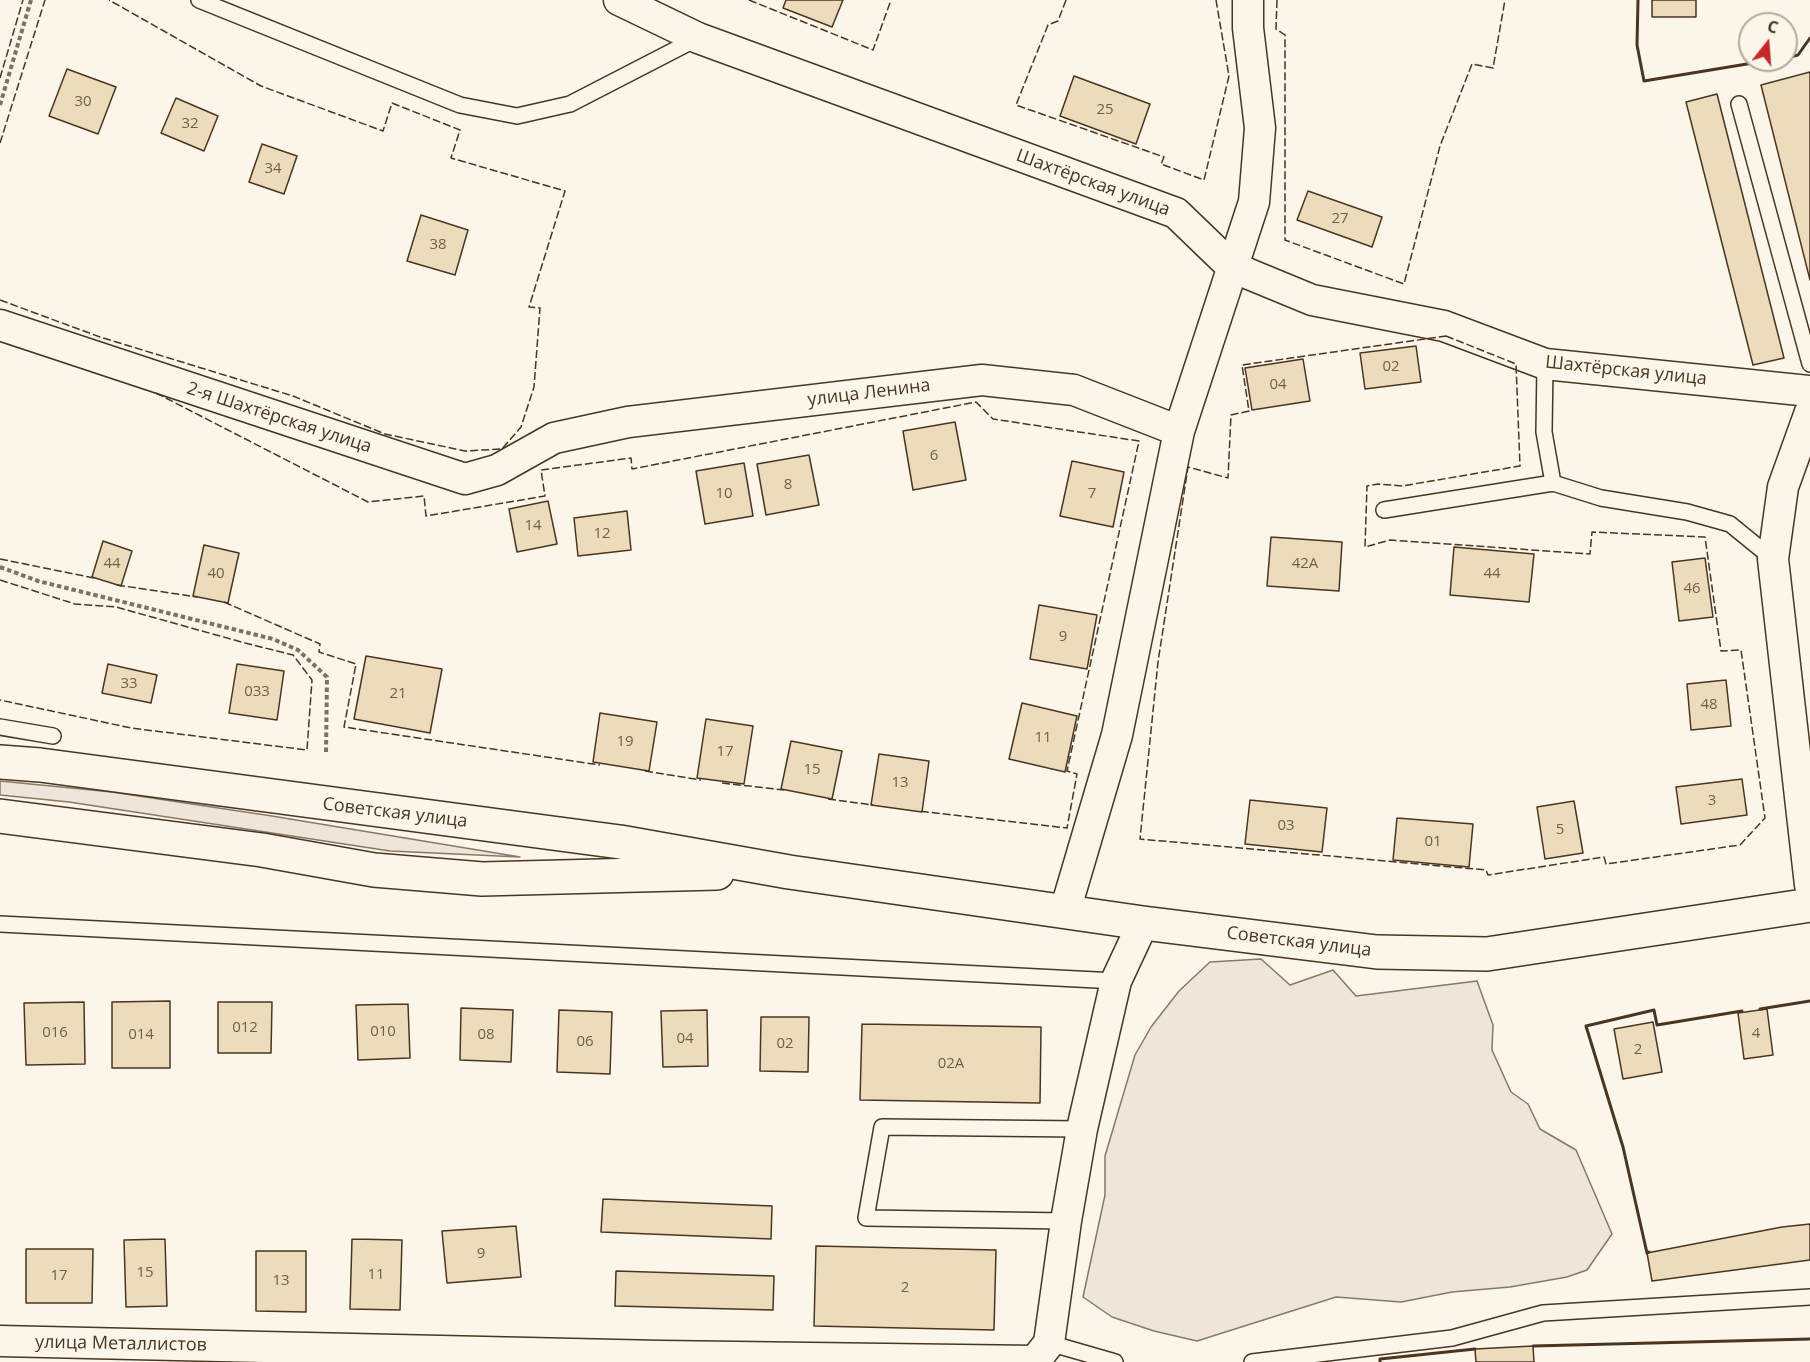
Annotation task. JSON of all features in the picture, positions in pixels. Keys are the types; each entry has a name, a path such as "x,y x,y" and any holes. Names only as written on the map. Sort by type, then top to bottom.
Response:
{"main road":[{"name":"Советская улица","path":"0,762 39,765 620,842 789,872 1143,923 1377,952 1487,954 1810,905"},
{"name":"Советская улица","path":"0,816 262,850 374,870 482,879 789,872"}],"street":[{"name":"Шахтёрская улица","path":"619,0 698,38 1176,213 1232,267 1312,300 1444,326 1545,364 1810,391"},
{"path":"1065,911 1117,735 1179,431 1254,202 1260,128 1248,28 1248,0"},
{"name":"2-я Шахтёрская улица","path":"0,325 465,479 497,470 554,438"},
{"name":"улица Ленина","path":"554,438 628,422 982,380 1074,390 1179,431"},
{"path":"1810,412 1783,487 1773,559 1810,885"},
{"path":"1040,1355 1082,1129 1116,981 1143,923"},
{"name":"улица Металлистов","path":"0,1341 660,1359 1040,1355"}],"lane":[{"path":"199,0 460,105 517,116 570,104 698,38"},
{"path":"1739,104 1810,364"},
{"path":"1545,364 1544,432 1553,483"},
{"path":"1384,510 1553,483 1601,498 1687,512 1730,524 1773,559"},
{"path":"0,727 53,736"},
{"path":"0,924 1116,981"},
{"path":"1066,1221 866,1218 882,1127 1082,1129"},
{"path":"1252,1362 1452,1338 1543,1313 1810,1297"},
{"path":"1040,1355 1115,1362"}],"path":[{"path":"0,105 31,0"},
{"path":"0,567 38,581 273,639 298,650 327,677 326,753"}],"shaded area":[{"path":"0,781 112,792 520,857 390,851 69,802 0,795"},
{"path":"1261,959 1290,985 1333,970 1356,996 1477,981 1493,1025 1492,1050 1511,1092 1528,1104 1540,1129 1576,1150 1612,1234 1587,1270 1567,1277 1510,1287 1452,1292 1401,1302 1336,1297 1197,1341 1154,1331 1112,1317 1083,1297 1105,1195 1105,1156 1135,1055 1151,1027 1179,991 1210,962"}],"building":[{"path":"786,0 843,0 832,27 783,8"},
{"path":"1652,0 1696,0 1696,17 1652,17"},
{"path":"67,69 116,87 98,134 49,116"},
{"path":"1810,72 1810,280 1761,85"},
{"path":"1074,76 1150,104 1136,144 1060,116"},
{"path":"1717,94 1784,358 1753,365 1686,102"},
{"path":"176,98 218,116 204,151 161,133"},
{"path":"262,144 297,156 284,194 249,182"},
{"path":"1308,191 1382,217 1372,247 1297,220"},
{"path":"421,215 468,230 455,275 407,261"},
{"path":"1416,346 1421,382 1365,389 1360,353"},
{"path":"1303,359 1310,401 1252,410 1245,368"},
{"path":"955,422 966,480 913,490 903,431"},
{"path":"809,455 819,505 766,515 757,464"},
{"path":"1072,461 1124,472 1113,527 1060,516"},
{"path":"744,463 753,516 705,524 696,471"},
{"path":"548,501 557,544 517,552 509,509"},
{"path":"627,511 631,550 578,556 574,518"},
{"path":"1271,537 1342,542 1339,591 1267,586"},
{"path":"103,541 132,551 121,586 92,577"},
{"path":"204,545 239,553 228,603 193,596"},
{"path":"1454,547 1534,554 1529,602 1450,595"},
{"path":"1705,558 1713,617 1679,621 1672,562"},
{"path":"1039,605 1097,615 1087,669 1030,659"},
{"path":"366,656 442,669 430,733 354,719"},
{"path":"108,664 157,675 151,703 102,693"},
{"path":"237,664 284,671 277,720 229,713"},
{"path":"1726,680 1731,726 1691,730 1687,684"},
{"path":"1022,703 1077,716 1065,772 1009,759"},
{"path":"600,713 657,722 649,771 593,762"},
{"path":"706,719 753,726 744,784 697,778"},
{"path":"791,741 842,751 832,799 781,789"},
{"path":"879,754 929,761 922,812 871,805"},
{"path":"1742,779 1747,815 1681,824 1676,787"},
{"path":"1250,800 1327,808 1322,852 1245,844"},
{"path":"1574,801 1583,853 1545,859 1537,807"},
{"path":"1397,818 1473,824 1469,867 1393,860"},
{"path":"170,1001 170,1068 112,1068 112,1002"},
{"path":"84,1002 85,1064 26,1065 24,1003"},
{"path":"218,1002 272,1002 271,1053 218,1053"},
{"path":"408,1004 410,1058 358,1060 356,1005"},
{"path":"461,1008 513,1010 511,1062 460,1060"},
{"path":"1767,1009 1773,1055 1744,1059 1738,1013"},
{"path":"559,1010 612,1012 610,1074 557,1072"},
{"path":"707,1010 708,1066 663,1067 661,1011"},
{"path":"761,1017 809,1017 808,1072 760,1071"},
{"path":"1653,1022 1662,1072 1623,1079 1614,1029"},
{"path":"862,1024 1041,1027 1040,1103 860,1100"},
{"path":"603,1199 772,1206 771,1239 601,1232"},
{"path":"1810,1224 1810,1260 1652,1281 1647,1253 1782,1227"},
{"path":"516,1226 521,1277 447,1283 442,1231"},
{"path":"165,1239 167,1306 126,1307 124,1240"},
{"path":"352,1239 402,1240 400,1310 350,1309"},
{"path":"816,1246 996,1250 994,1330 814,1326"},
{"path":"26,1249 93,1249 92,1303 26,1303"},
{"path":"256,1251 306,1251 306,1312 256,1311"},
{"path":"616,1271 774,1276 773,1310 615,1306"},
{"path":"1533,1346 1534,1362 1476,1362 1475,1349"}],"fence":[{"path":"0,78 23,0"},
{"path":"0,143 45,0"},
{"path":"0,300 100,337 293,396 385,434 465,451 502,449 521,427 534,387 540,308 529,307 565,191 451,158 460,130 392,103 383,131 261,86 109,0"},
{"path":"749,0 873,50 891,0"},
{"path":"1066,0 1058,21 1048,25 1016,105 1164,157 1161,164 1204,180 1229,76 1216,0"},
{"path":"1277,0 1276,29 1285,35 1285,240 1404,284 1440,146 1472,64 1493,68 1505,0"},
{"path":"1446,336 1516,364 1520,466 1402,486 1378,484 1367,486 1365,547 1390,540 1590,554 1592,532 1705,537 1721,651 1741,650 1765,818 1740,845 1606,864 1604,857 1488,875 1486,870 1140,839 1158,662 1188,467 1228,478 1231,415 1249,411 1242,365 1446,336"},
{"path":"156,393 368,502 424,496 426,516 545,496 541,470 631,458 632,469 976,402 993,419 1139,441 1067,771 1077,774 1067,828 918,811"},
{"path":"0,559 94,578"},
{"path":"0,580 75,604 116,607 293,655 312,680 307,750 131,728 0,700"},
{"path":"117,585 197,597"},
{"path":"224,602 320,644 319,652 356,664 344,727 600,765"},
{"path":"645,771 701,780"},
{"path":"722,783 784,790"},
{"path":"828,799 873,805"}],"wall":[{"path":"1638,0 1637,45 1644,81 1738,65"},
{"path":"1798,55 1810,38"},
{"path":"1760,1009 1810,1001"},
{"path":"1649,1252 1647,1253 1623,1147 1586,1026 1654,1010 1657,1025 1742,1011"},
{"path":"1533,1346 1810,1339"},
{"path":"1380,1362 1380,1359 1475,1349"}]}
